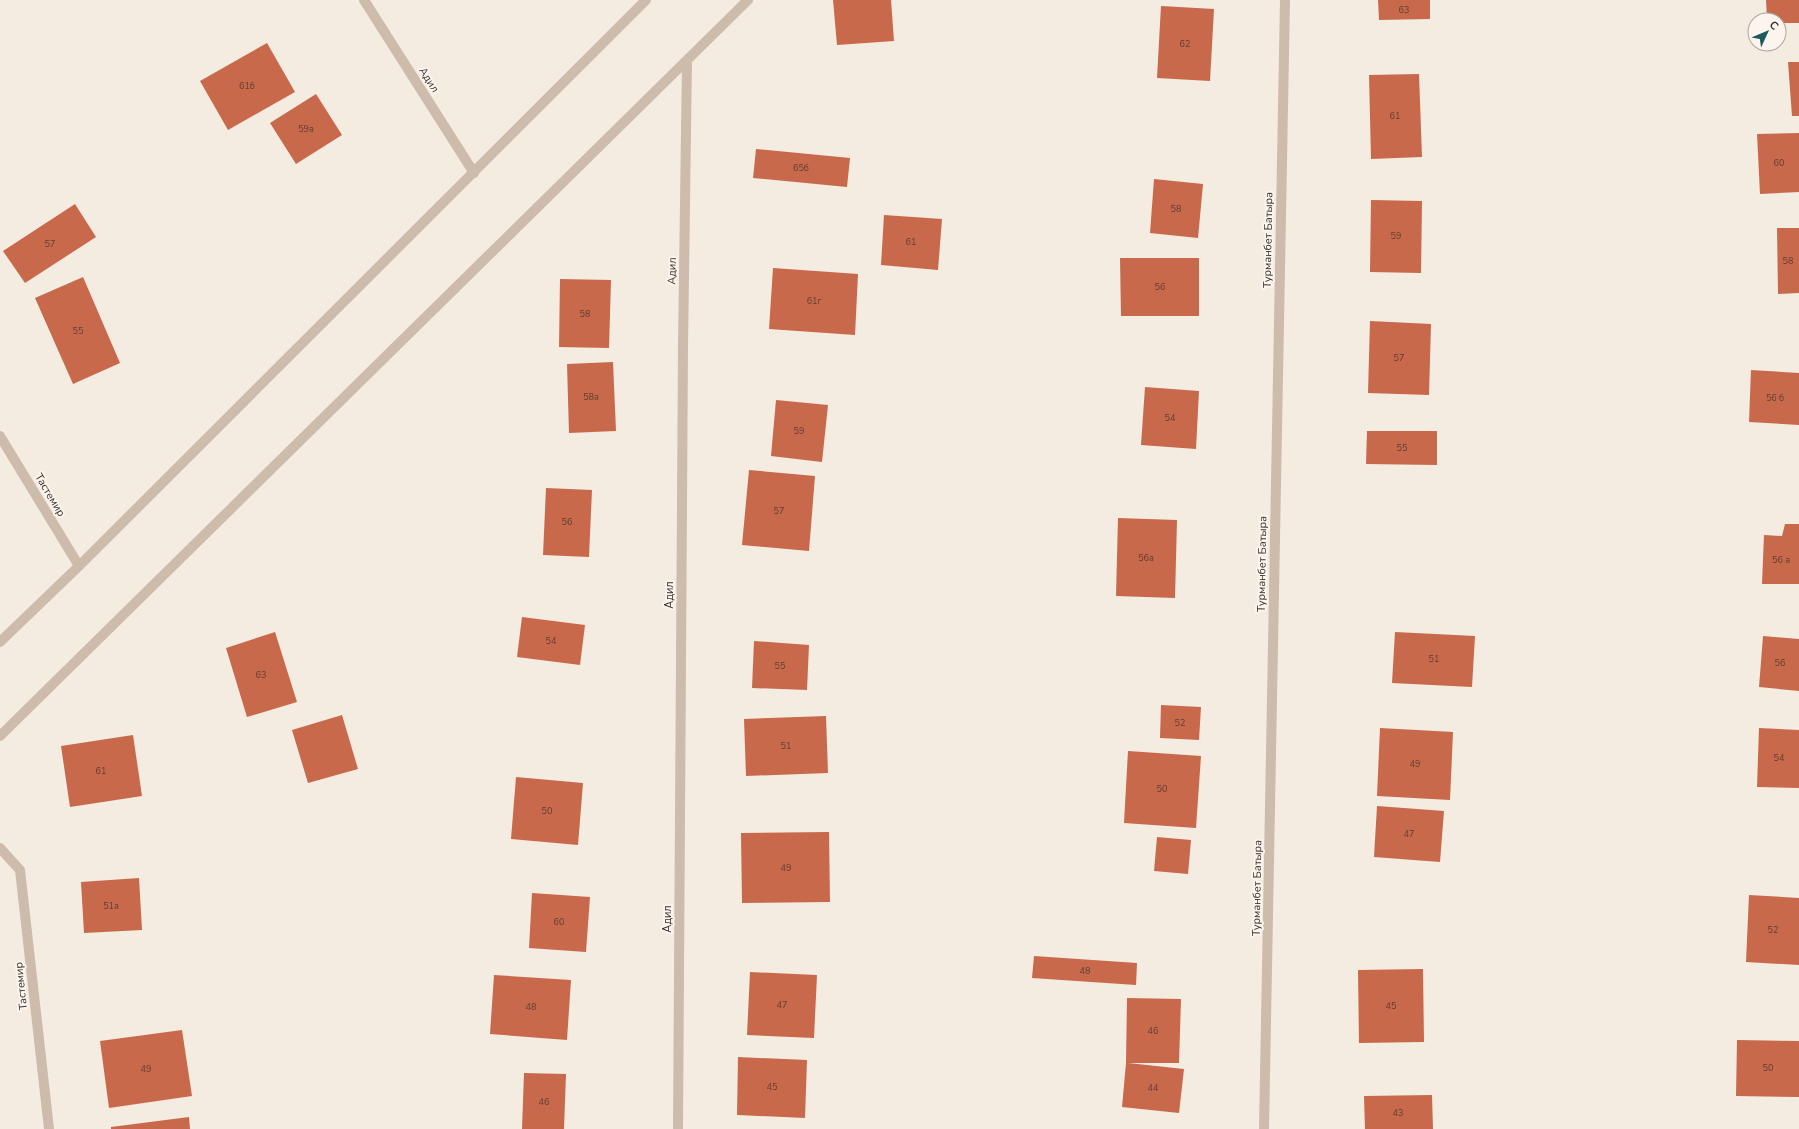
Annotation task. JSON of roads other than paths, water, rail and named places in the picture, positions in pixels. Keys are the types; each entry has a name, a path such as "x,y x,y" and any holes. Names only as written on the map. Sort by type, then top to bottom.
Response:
{"street":[{"name":"Адил","path":"364,0 474,173"},
{"path":"0,642 79,566 646,0"},
{"path":"0,736 748,0"},
{"name":"Турманбет Батыра","path":"1264,1129 1285,0"},
{"name":"Адил","path":"678,1129 683,347 687,60"},
{"name":"Тастемир","path":"0,436 79,566"},
{"name":"Тастемир","path":"0,848 20,870 49,1129"}]}
